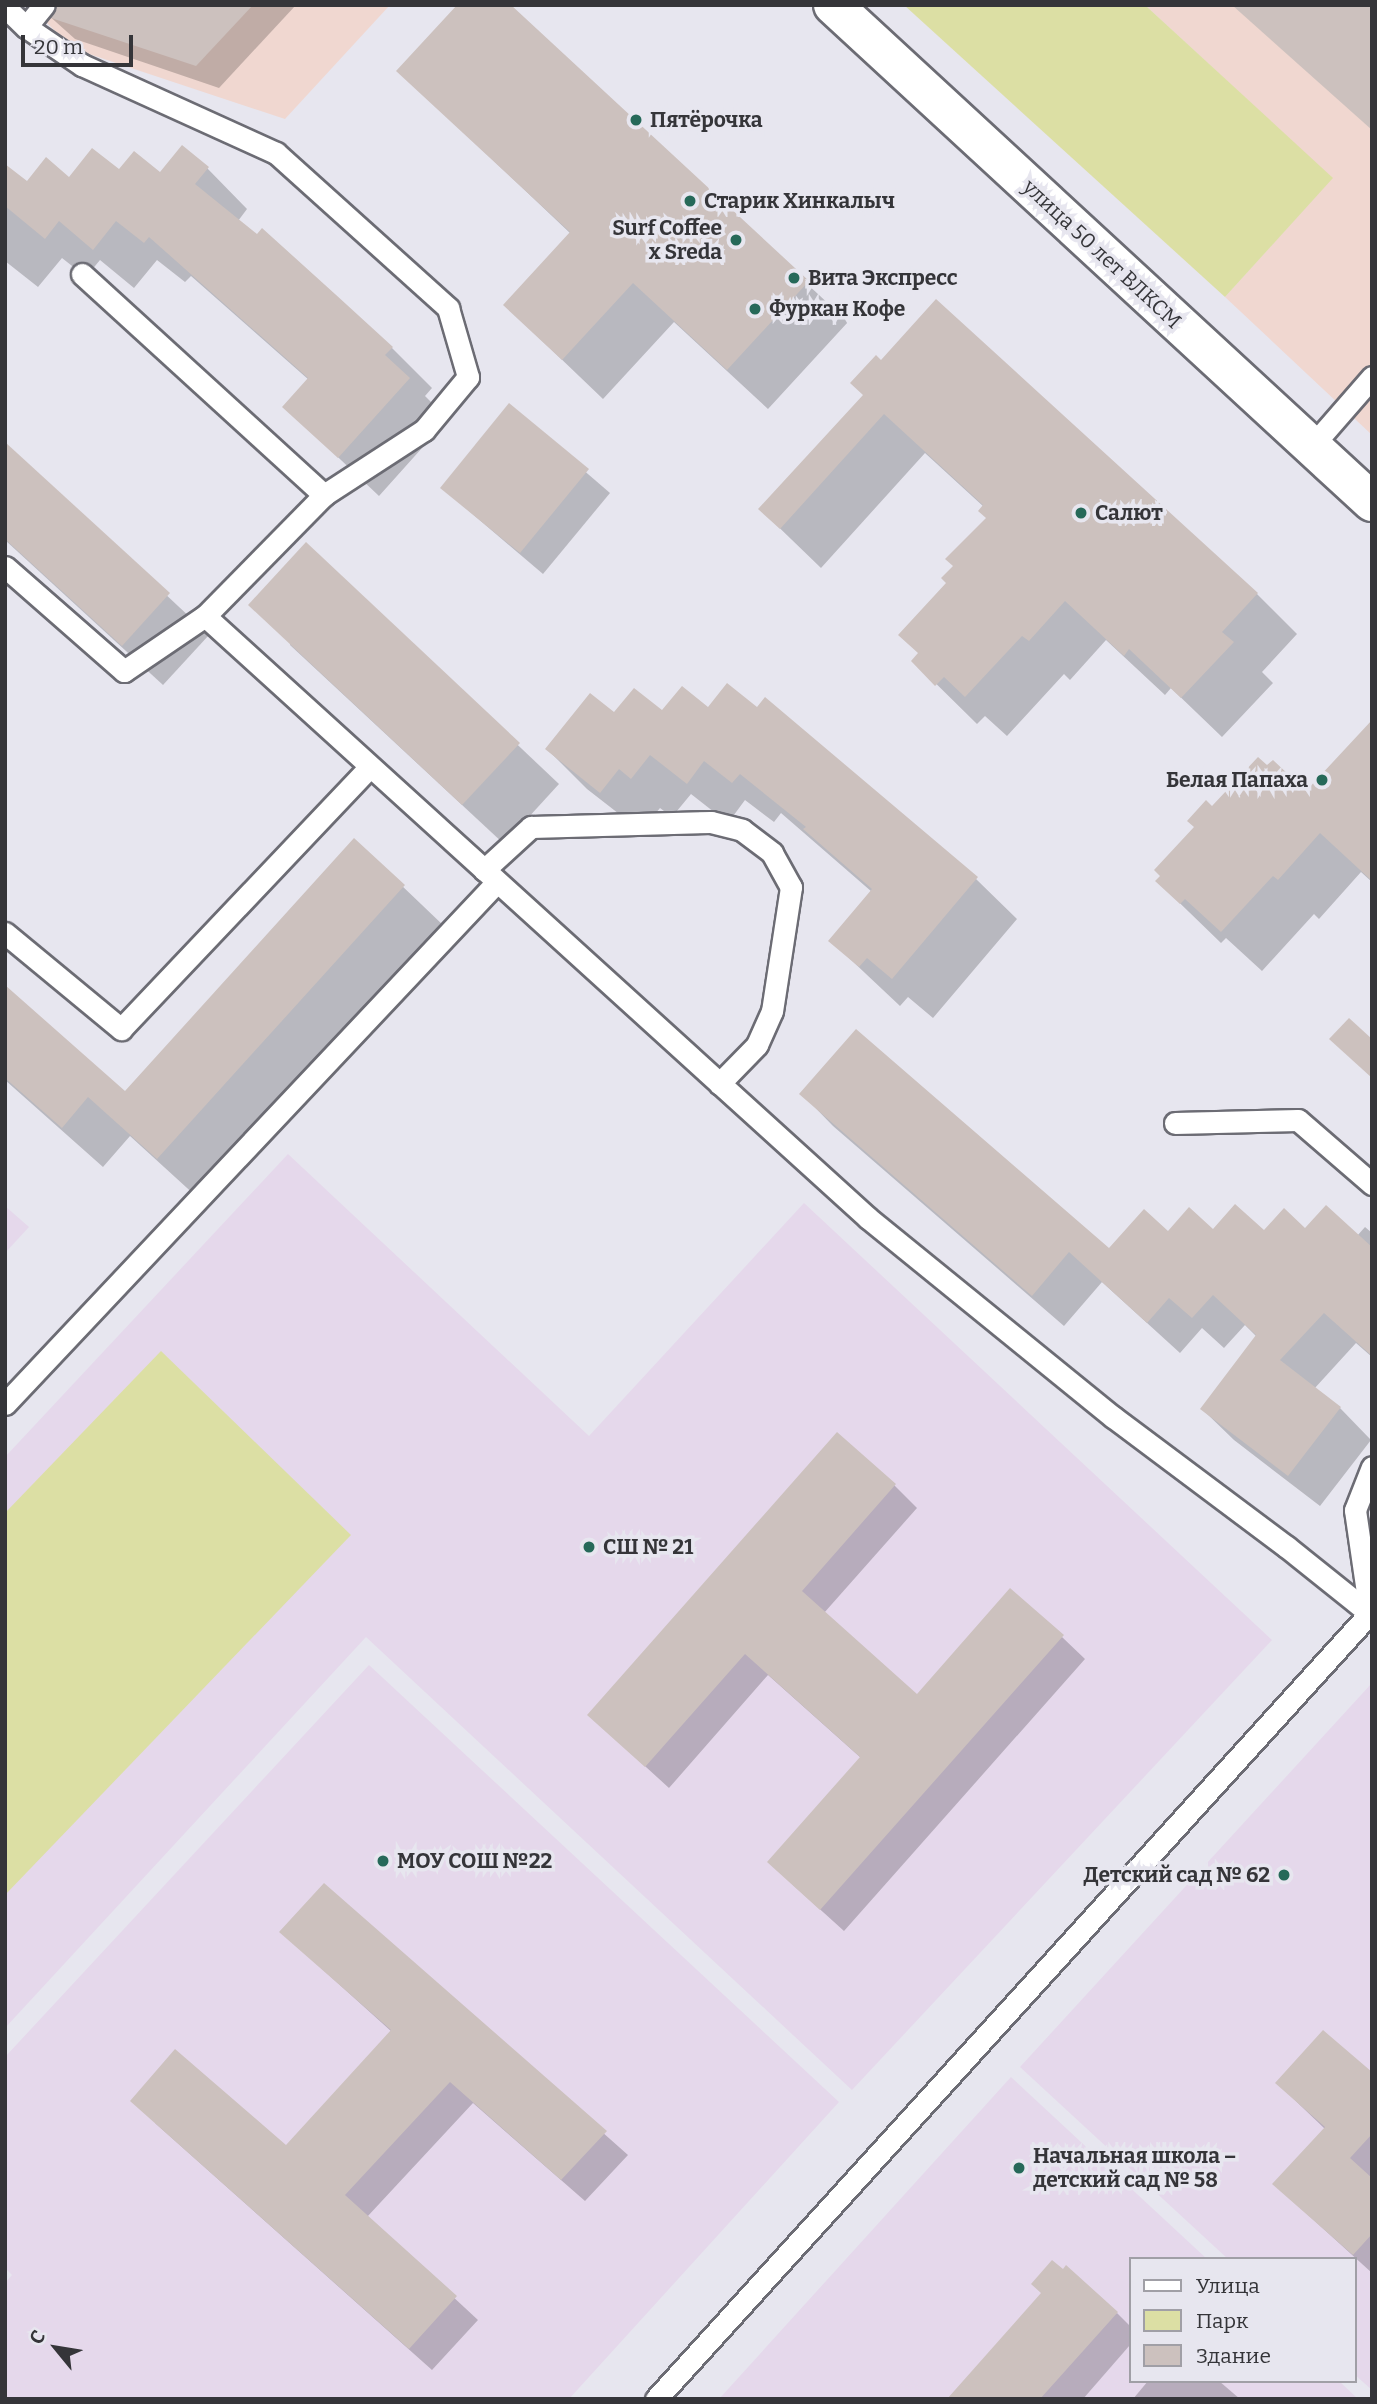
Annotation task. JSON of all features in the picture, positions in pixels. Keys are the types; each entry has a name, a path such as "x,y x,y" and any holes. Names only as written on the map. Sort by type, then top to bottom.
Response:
{"street":[{"name":"улица 50 лет ВЛКСМ","path":"833,5 1372,502"}],"lane":[{"path":"26,27 44,5"},
{"path":"5,7 26,27 82,65 276,153 449,308 468,377 424,430 324,495 205,616 124,671 5,566"},
{"path":"82,274 324,495"},
{"path":"1311,447 1372,377"},
{"path":"205,616 868,1219 1113,1417 1287,1547 1371,1614"},
{"path":"5,933 121,1029 370,767"},
{"path":"5,1404 490,876 531,827 711,822 742,830 772,853 791,887 772,1011 757,1045 719,1084"},
{"path":"1175,1123 1298,1120 1372,1184"},
{"path":"1371,1614 1355,1510 1372,1467"},
{"path":"656,2399 1371,1614"}],"shaded area":[{"path":"28,5 390,5 285,119 74,49"},
{"path":"1145,5 1372,6 1372,435 1225,297 1332,178"},
{"name":"СШ № 21","path":"288,1154 589,1436 804,1203 1272,1640 852,2090 366,1637 5,2028 5,1457"},
{"path":"5,1206 29,1227 5,1253"},
{"name":"МОУ СОШ №22","path":"369,1665 839,2102 569,2399 5,2399 5,2283 12,2275 5,2268 5,2057"},
{"name":"Детский сад № 62","path":"1372,1683 1372,2390 1356,2376 1356,2257 1226,2257 1020,2067"},
{"name":"Начальная школа – детский сад № 58","path":"1011,2077 1205,2257 1128,2257 1128,2383 1341,2383 1358,2399 719,2399"}],"green space":[{"path":"904,5 1145,5 1333,178 1225,297"},
{"path":"161,1351 351,1535 5,1895 5,1513"}],"building":[{"path":"57,5 253,5 196,66 51,18"},
{"path":"457,5 511,5 809,281 727,370 633,283 562,360 503,305 570,232 396,71"},
{"path":"1232,5 1372,5 1372,130"},
{"path":"182,145 209,167 195,184 257,234 262,228 393,347 385,355 410,378 338,458 282,407 308,378 149,237 144,243 116,221 93,250 59,221 45,239 5,206 5,164 27,181 46,157 69,177 92,148 119,169 134,151 160,172"},
{"name":"Салют","path":"936,299 1258,593 1222,632 1234,642 1181,698 1129,649 1124,656 1065,601 1029,641 1022,636 965,697 944,677 935,686 911,661 918,653 898,635 946,583 941,578 953,566 945,559 986,518 978,511 983,505 884,414 780,529 758,509 863,395 850,383 876,355 881,360"},
{"path":"509,403 589,469 520,553 440,488"},
{"path":"5,442 170,593 122,646 5,539"},
{"path":"306,542 520,743 462,805 248,605"},
{"path":"727,683 757,707 765,697 978,877 892,979 867,958 859,967 828,941 872,889 803,829 806,827 740,774 732,783 704,761 687,784 650,755 631,779 619,769 600,793 545,749 590,693 614,712 634,688 662,710 682,686 708,707"},
{"path":"1372,720 1372,881 1320,833 1278,880 1273,876 1221,932 1185,899 1180,904 1155,881 1160,876 1154,870 1194,827 1187,821 1206,800 1212,806 1258,757 1267,765 1273,760 1306,791"},
{"path":"354,838 405,885 157,1159 88,1097 62,1128 5,1078 5,985 125,1091"},
{"path":"1349,1018 1372,1039 1372,1078 1329,1039"},
{"path":"856,1029 1109,1248 1144,1209 1168,1231 1189,1207 1213,1229 1235,1204 1264,1230 1284,1208 1305,1228 1326,1205 1372,1247 1372,1356 1324,1313 1280,1360 1341,1407 1288,1476 1200,1409 1256,1335 1213,1295 1192,1318 1169,1298 1147,1323 1069,1252 1032,1296 799,1094"},
{"path":"837,1432 896,1484 802,1591 917,1694 1010,1588 1064,1635 820,1910 767,1862 860,1757 745,1654 645,1767 587,1715"},
{"path":"324,1883 607,2131 561,2180 450,2082 345,2195 457,2296 409,2349 130,2101 175,2049 286,2145 391,2030 279,1932"},
{"path":"1323,2030 1372,2072 1372,2134 1350,2158 1372,2178 1372,2234 1353,2255 1272,2184 1325,2127 1275,2083"},
{"path":"1052,2260 1063,2269 1066,2265 1118,2312 1040,2399 947,2399 1041,2293 1031,2284"}],"place":[{"name":"Пятёрочка","path":"636,120"},
{"name":"Старик Хинкалыч","path":"690,201"},
{"name":"Surf Coffee x Sreda","path":"736,240"},
{"name":"Вита Экспресс","path":"794,278"},
{"name":"Фуркан Кофе","path":"755,309"},
{"name":"Салют","path":"1081,513"},
{"name":"Белая Папаха","path":"1322,780"},
{"name":"СШ № 21","path":"589,1547"},
{"name":"МОУ СОШ №22","path":"383,1861"},
{"name":"Детский сад № 62","path":"1284,1875"},
{"name":"Начальная школа – детский сад № 58","path":"1019,2168"}]}
